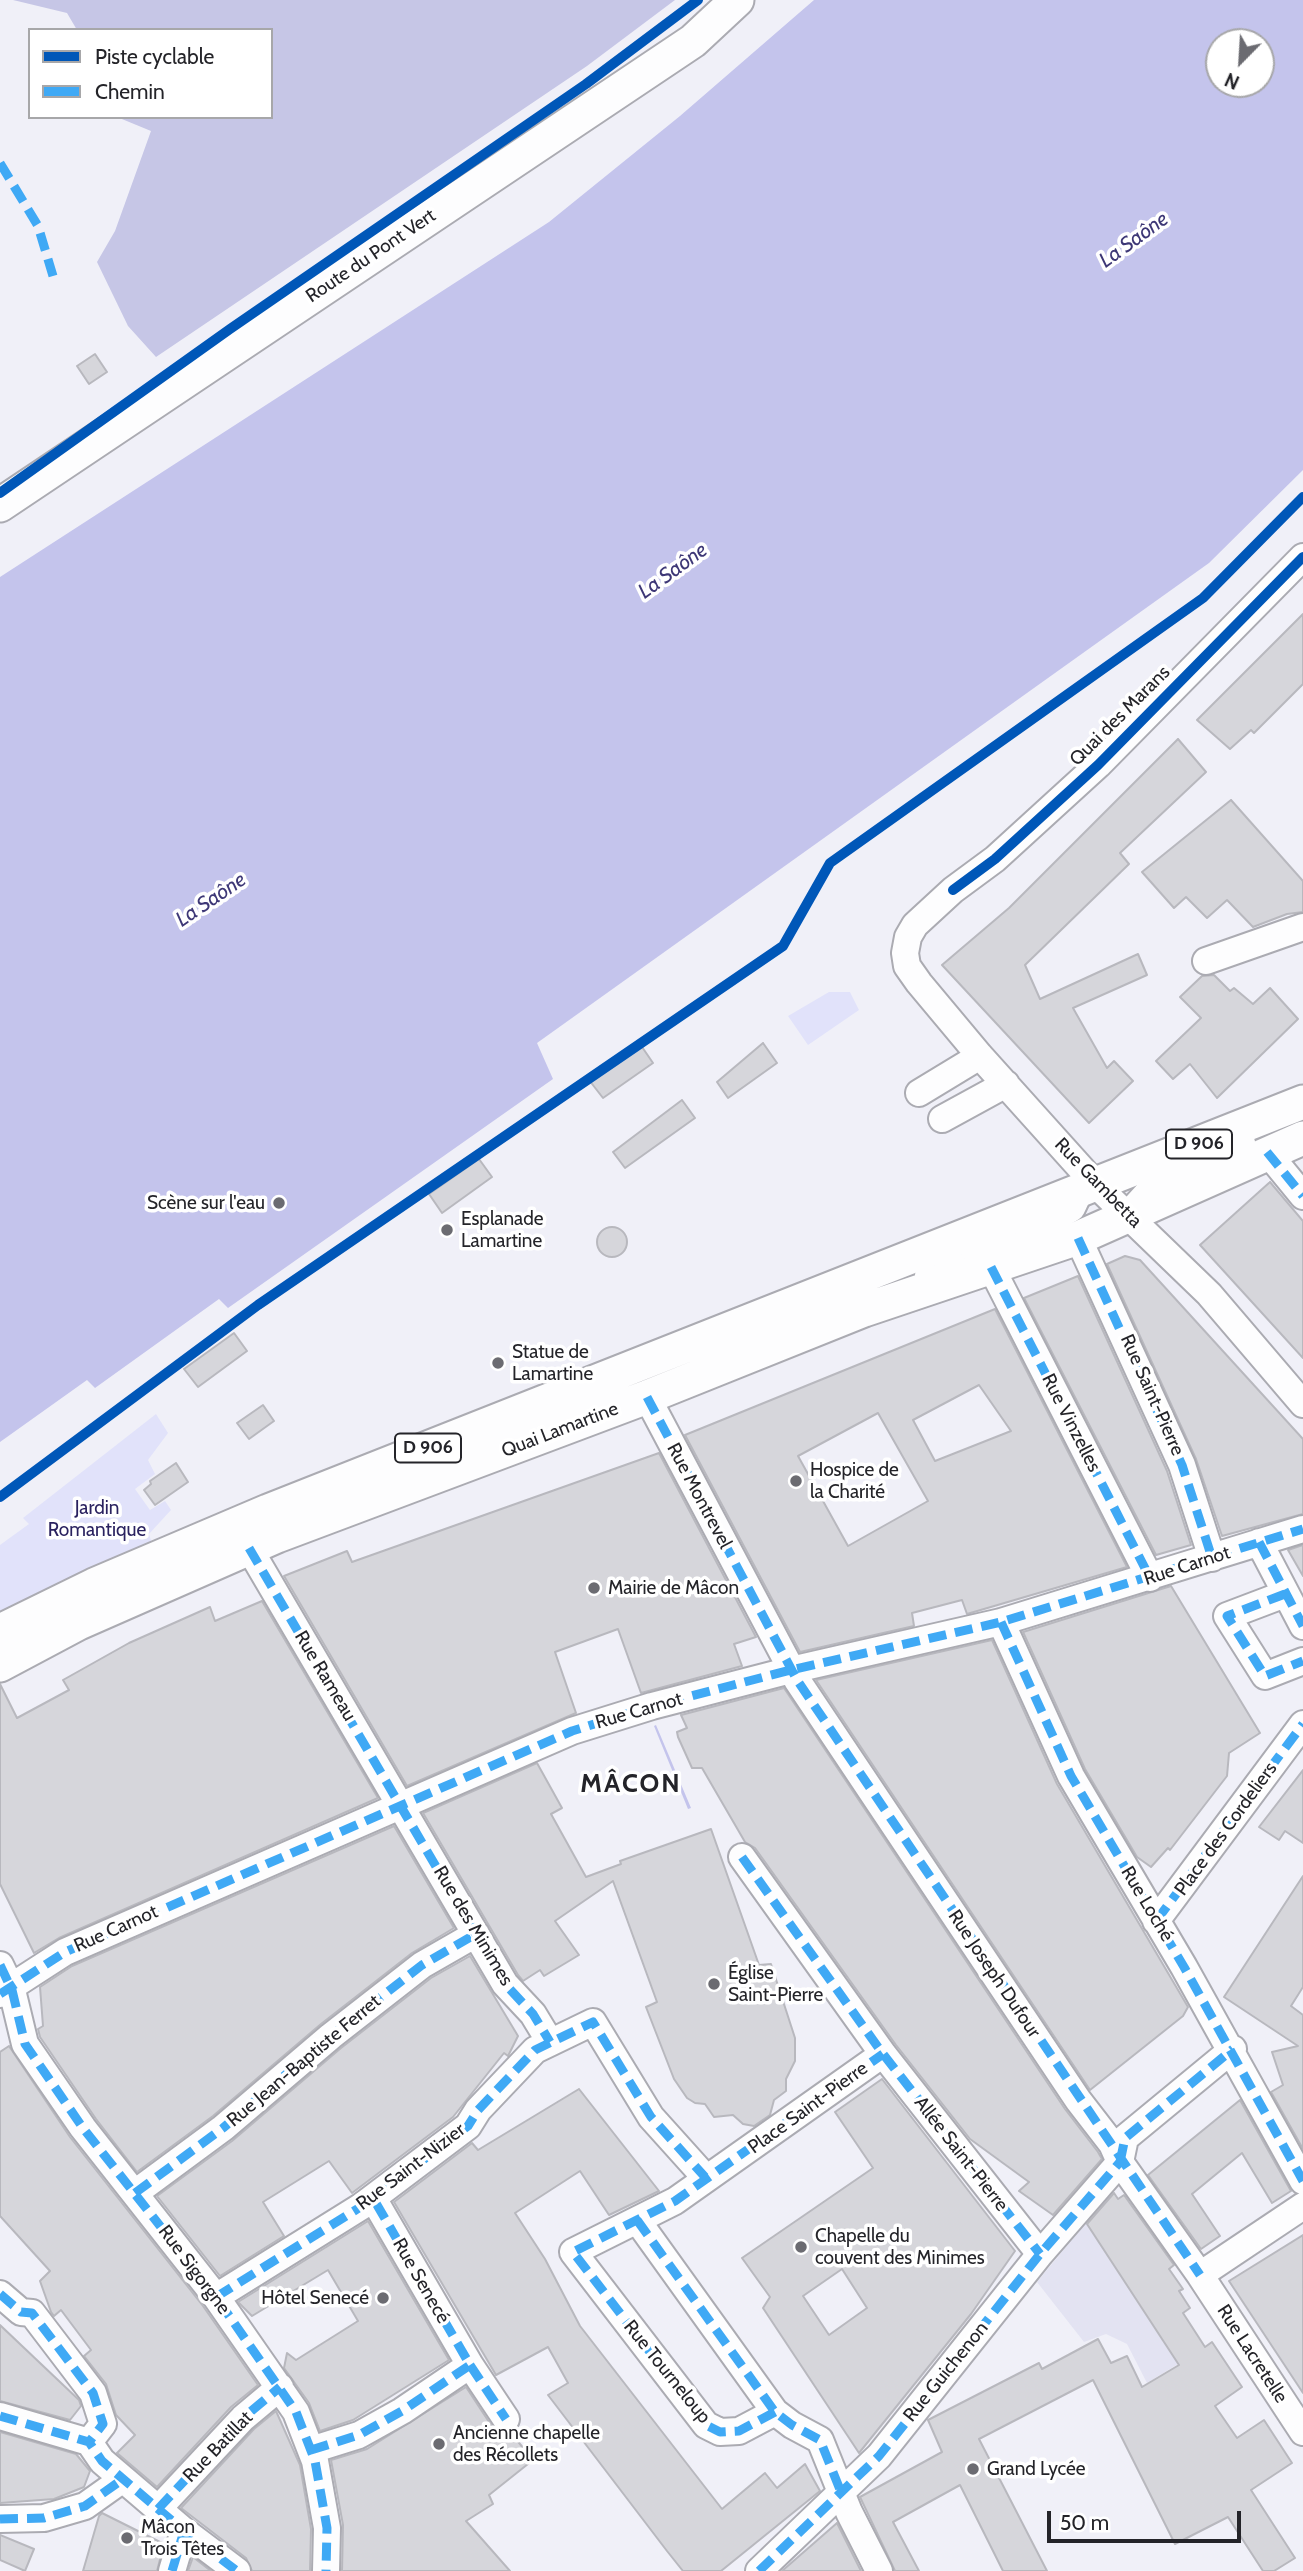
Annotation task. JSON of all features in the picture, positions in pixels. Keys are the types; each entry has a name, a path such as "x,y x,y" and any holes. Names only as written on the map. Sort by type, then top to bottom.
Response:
{"main road":[{"name":"Route du Pont Vert","path":"0,505 693,41 737,0"},
{"name":"D 906","path":"1087,1183 1303,1102"},
{"name":"D 906","path":"1127,1215 1303,1139"},
{"name":"Quai Lamartine","path":"0,1631 94,1585 268,1511 1087,1183"},
{"name":"Quai Lamartine","path":"0,1665 79,1623 249,1548 647,1397 864,1310 1079,1238 1127,1215"}],"street":[{"name":"Quai des Marans","path":"905,953 908,937 915,925 953,890 995,859 1098,765 1303,557"},
{"path":"1206,961 1303,926"},
{"name":"Rue Gambetta","path":"905,953 907,966 919,983 1087,1183 1127,1215 1209,1294 1303,1404"},
{"path":"919,1093 980,1056"},
{"path":"943,1119 1006,1084"},
{"path":"1127,1215 1162,1177 1303,1118"},
{"path":"1268,1152 1303,1196"},
{"path":"864,1310 949,1264 1037,1229 1072,1208 1087,1183"},
{"name":"Rue Saint-Pierre","path":"1079,1238 1182,1465 1212,1558"},
{"name":"Rue Vinzelles","path":"991,1267 1150,1578"},
{"name":"Rue Montrevel","path":"647,1397 791,1670"},
{"name":"Rue Carnot","path":"5,1983 65,1952 572,1731 652,1706 791,1670 1001,1622 1303,1529"},
{"path":"1259,1542 1303,1626"},
{"name":"Rue Rameau","path":"249,1548 401,1805"},
{"path":"1284,1594 1227,1616 1265,1676 1303,1661"},
{"name":"Rue Loché","path":"1001,1622 1071,1776 1231,2051 1303,2181"},
{"name":"Rue Joseph Dufour","path":"791,1670 1078,2100 1112,2144 1121,2162 1200,2275"},
{"name":"Place des Cordeliers","path":"1156,1922 1299,1730"},
{"name":"Rue des Minimes","path":"401,1805 505,1984 533,2014 550,2042"},
{"name":"Place Saint-Pierre","path":"705,2177 739,2157 883,2054 742,1857"},
{"name":"Rue Jean-Baptiste Ferret","path":"135,2193 223,2128 422,1965 476,1934"},
{"name":"Rue Sigorgne","path":"5,1983 25,2044 83,2127 216,2297 296,2412 311,2450 327,2528 326,2571"},
{"name":"Rue Saint-Nizier","path":"216,2297 373,2198 468,2126 478,2110 535,2050 593,2022 651,2117 705,2177"},
{"name":"Rue Guichenon","path":"759,2571 879,2456 1040,2254 1121,2162 1125,2138 1231,2051"},
{"name":"Allée Saint-Pierre","path":"883,2054 1040,2254"},
{"path":"705,2177 675,2201 638,2220 775,2412 792,2426 820,2440 841,2492 879,2571"},
{"name":"Rue Senecé","path":"373,2198 470,2365 506,2419"},
{"path":"1200,2275 1303,2206"},
{"name":"Rue Tourneloup","path":"638,2220 573,2252 706,2425 720,2432 740,2431 775,2412"},
{"name":"Rue Lacretelle","path":"1200,2275 1303,2432"},
{"path":"0,2294 21,2312 32,2313 93,2393 103,2424 89,2442"},
{"path":"311,2450 359,2435 402,2411 470,2365"},
{"name":"Rue Batillat","path":"158,2509 243,2418 280,2387"},
{"path":"0,2416 89,2442 102,2461 184,2531 237,2571"},
{"path":"0,2519 44,2518 85,2506 123,2479"},
{"path":"172,2571 184,2531"}],"shaded area":[{"path":"13,0 675,0 587,66 156,357 128,326 97,262 115,231 151,131 122,119 273,119 273,28 76,28 67,13"},
{"path":"1112,2191 1122,2206 1126,2204 1183,2288 1179,2292 1190,2308 1157,2330 1178,2364 1147,2383 1127,2344 1106,2334 1084,2342 1037,2282"}],"green space":[{"path":"829,992 850,992 859,1010 808,1045 788,1016"},
{"name":"Jardin Romantique","path":"156,1414 168,1433 148,1460 155,1474 135,1489 150,1510 165,1501 171,1510 149,1534 152,1544 0,1615 0,1545 29,1524 23,1518"}],"water":[{"name":"La Saône","path":"814,0 1303,0 1303,470 1209,563 537,1043 553,1079 228,1308 219,1299 95,1388 87,1380 0,1442 0,577 549,222 680,116"},
{"path":"656,1725 691,1808 688,1809 654,1726"}],"building":[{"path":"95,354 107,372 89,384 77,366"},
{"path":"1303,614 1303,684 1254,733 1251,730 1230,749 1197,720"},
{"path":"1178,739 1206,772 1120,853 1129,864 1025,965 1040,999 1138,954 1147,975 1073,1008 1107,1068 1114,1061 1133,1081 1089,1123 942,965 1009,908"},
{"path":"1231,800 1303,881 1303,912 1287,914 1253,927 1227,900 1207,918 1186,897 1174,908 1142,872"},
{"path":"1214,975 1230,991 1234,988 1253,1004 1270,988 1298,1019 1217,1098 1190,1064 1173,1079 1156,1061 1201,1018 1180,997 1202,976"},
{"path":"763,1043 777,1063 728,1098 717,1082"},
{"path":"640,1044 653,1063 603,1098 589,1080"},
{"path":"682,1100 695,1118 625,1168 613,1152"},
{"path":"479,1159 492,1177 442,1213 429,1194"},
{"path":"1270,1182 1303,1221 1303,1358 1200,1245"},
{"path":"612,1227 618,1228 626,1236 626,1248 618,1256 612,1257 606,1256 598,1248 597,1242 598,1236 606,1228"},
{"path":"1125,1256 1140,1260 1303,1439 1303,1514 1222,1536 1196,1459 1107,1264"},
{"path":"1078,1276 1167,1471 1191,1545 1156,1555 1024,1298"},
{"path":"995,1309 1127,1567 967,1614 962,1600 912,1613 914,1626 800,1652 685,1435","holes":["979,1385 1011,1431 935,1461 913,1420","878,1413 928,1501 848,1546 798,1456"]},
{"path":"234,1333 247,1351 198,1387 184,1369"},
{"path":"263,1405 274,1421 249,1439 237,1423"},
{"path":"659,1453 756,1637 734,1644 742,1666 641,1693 618,1629 555,1652 576,1713 407,1786 284,1576 347,1551 352,1562"},
{"path":"176,1463 188,1482 155,1505 144,1490 151,1484 150,1481"},
{"path":"1303,1545 1303,1576 1288,1550"},
{"path":"1171,1586 1260,1733 1229,1753 1227,1776 1170,1850 1168,1848 1151,1867 1137,1857 1085,1769 1023,1632"},
{"path":"262,1601 378,1798 59,1938 34,1953 0,1884 0,1684 17,1718 69,1690 63,1680 129,1643 210,1607 215,1621"},
{"path":"992,1640 1057,1784 1188,2007 1183,2016 1090,2090 816,1680"},
{"path":"784,1688 1065,2109 1102,2159 1053,2215 1019,2191 1029,2182 970,2139 896,2045 755,1848 745,1842 702,1768 692,1768 678,1737 677,1732 687,1728 681,1715"},
{"name":"Église Saint-Pierre","path":"537,1763 562,1808 551,1814 586,1877 621,1864 620,1861 711,1829 759,1965 771,1964 795,2038 795,2061 786,2079 786,2091 774,2100 770,2115 754,2126 743,2124 733,2115 714,2117 705,2104 695,2103 687,2098 674,2079 646,2007 657,2002 613,1881 555,1921 579,1955 544,1976 540,1970 523,1981 518,1975 423,1813"},
{"path":"1303,1770 1303,1843 1285,1831 1279,1840 1259,1827"},
{"path":"394,1826 454,1928 412,1953 321,2024 213,2116 137,2172 96,2119 40,2037 38,2029 43,2026 40,1987 72,1966"},
{"path":"1303,1876 1303,1987 1291,2006 1303,2015 1303,2149 1271,2092 1283,2085 1272,2052 1298,2046 1224,1997"},
{"path":"470,1956 518,2036 508,2056 504,2053 453,2117 352,2193 329,2161 263,2202 284,2236 220,2276 157,2196 232,2141 341,2048 431,1978"},
{"path":"9,2046 70,2137 203,2306 258,2385 231,2407 157,2487 117,2453 135,2435 116,2415 106,2384 84,2356 91,2350 61,2310 54,2316 51,2312 40,2281 50,2271 0,2216 0,2052"},
{"path":"882,2079 1015,2251 971,2314 859,2453 763,2308 770,2297 742,2258 873,2168 835,2112","holes":["842,2269 867,2308 829,2335 803,2296"]},
{"path":"579,2089 659,2191 609,2215 580,2171 515,2213 545,2259 580,2326 722,2509 765,2473 777,2488 805,2464 820,2491 721,2571 683,2571 667,2551 548,2395 568,2383 548,2347 496,2375 394,2202 472,2143 478,2150"},
{"path":"1240,2100 1291,2191 1272,2203 1242,2153 1192,2194 1220,2236 1201,2249 1148,2175"},
{"path":"1114,2193 1118,2199 1124,2195 1174,2265 1169,2269 1183,2289 1179,2291 1190,2308 1183,2313 1205,2347 1212,2342 1242,2387 1215,2406 1237,2438 1264,2420 1292,2463 1251,2490 1295,2558 1274,2571 1263,2571 1228,2517 1175,2544 1093,2380 979,2439 1047,2571 1003,2571 960,2485 893,2522 919,2571 895,2571 860,2497 942,2452 928,2420 1039,2363 1042,2369 1098,2339 1111,2363 1127,2356 1142,2387 1179,2365 1087,2224"},
{"path":"368,2221 449,2360 353,2420 320,2431 309,2403 284,2368 287,2353 296,2360 358,2321 328,2270 252,2316 238,2302"},
{"path":"1303,2235 1303,2393 1229,2281"},
{"path":"0,2325 79,2400 81,2406 70,2420 0,2401"},
{"path":"466,2387 493,2428 500,2433 511,2433 533,2460 489,2495 493,2504 466,2521 510,2571 342,2571 343,2525 331,2460 367,2449"},
{"path":"276,2411 300,2465 311,2529 310,2571 252,2571 246,2558 181,2508 254,2429"},
{"path":"0,2432 76,2454 90,2471 84,2487 54,2499 0,2503"},
{"path":"102,2513 164,2544 157,2571 83,2571"},
{"path":"837,2523 861,2571 782,2571"},
{"path":"0,2535 34,2549 25,2571 0,2560"},
{"path":"193,2557 211,2571 188,2571"}],"marked path":[{"path":"0,163 38,226 53,276"},
{"path":"1267,1152 1303,1196"},
{"path":"1078,1238 1182,1465 1212,1558"},
{"path":"991,1267 1150,1578"},
{"path":"647,1397 797,1680 1200,2275"},
{"path":"0,1994 65,1952 572,1731 652,1706 791,1670 1001,1622 1303,1529"},
{"path":"1259,1542 1303,1626"},
{"path":"249,1548 505,1984 533,2014 550,2042"},
{"path":"1285,1594 1227,1616 1265,1676 1303,1661"},
{"path":"1001,1622 1071,1776 1184,1967 1303,2181"},
{"path":"1156,1921 1303,1724"},
{"path":"742,1857 883,2054 1040,2254"},
{"path":"135,2193 223,2128 331,2036 422,1965 476,1934"},
{"path":"0,1965 9,1984"},
{"path":"12,1990 25,2044 83,2128 216,2297 296,2412 315,2461 327,2528 326,2571"},
{"path":"216,2297 362,2206 468,2126 478,2110 535,2050 593,2022 651,2117 705,2177"},
{"path":"1120,2162 1125,2138 1233,2049"},
{"path":"775,2412 739,2431 720,2432 706,2425 573,2252 675,2201 883,2054"},
{"path":"759,2571 879,2456 1040,2254 1120,2162"},
{"path":"311,2450 359,2435 402,2411 470,2365 373,2198"},
{"path":"637,2220 775,2412 820,2440 841,2492"},
{"path":"0,2294 21,2312 32,2313 93,2393 103,2424 89,2442"},
{"path":"470,2365 506,2419"},
{"path":"158,2509 243,2418 280,2387"},
{"path":"0,2416 89,2442 102,2461 184,2531 237,2571"},
{"path":"0,2519 44,2518 85,2506 123,2479"},
{"path":"172,2571 184,2531"}],"cycle path":[{"path":"0,493 230,329 586,84 698,0"},
{"path":"0,1497 258,1305 783,946 830,863 1203,598 1303,497"},
{"path":"953,890 995,859 1098,765 1303,557"}],"place":[{"name":"Scène sur l'eau","path":"279,1203"},
{"name":"Esplanade Lamartine","path":"447,1230"},
{"name":"Statue de Lamartine","path":"498,1363"},
{"name":"Hospice de la Charité","path":"796,1481"},
{"name":"Mairie de Mâcon","path":"594,1588"},
{"name":"Église Saint-Pierre","path":"714,1984"},
{"name":"Chapelle du couvent des Minimes","path":"801,2247"},
{"name":"Hôtel Senecé","path":"383,2298"},
{"name":"Ancienne chapelle des Récollets","path":"439,2444"},
{"name":"Grand Lycée","path":"973,2469"},
{"name":"Mâcon Trois Têtes","path":"127,2538"}],"district":[{"name":"MÂCON","path":"631,1784"}]}
